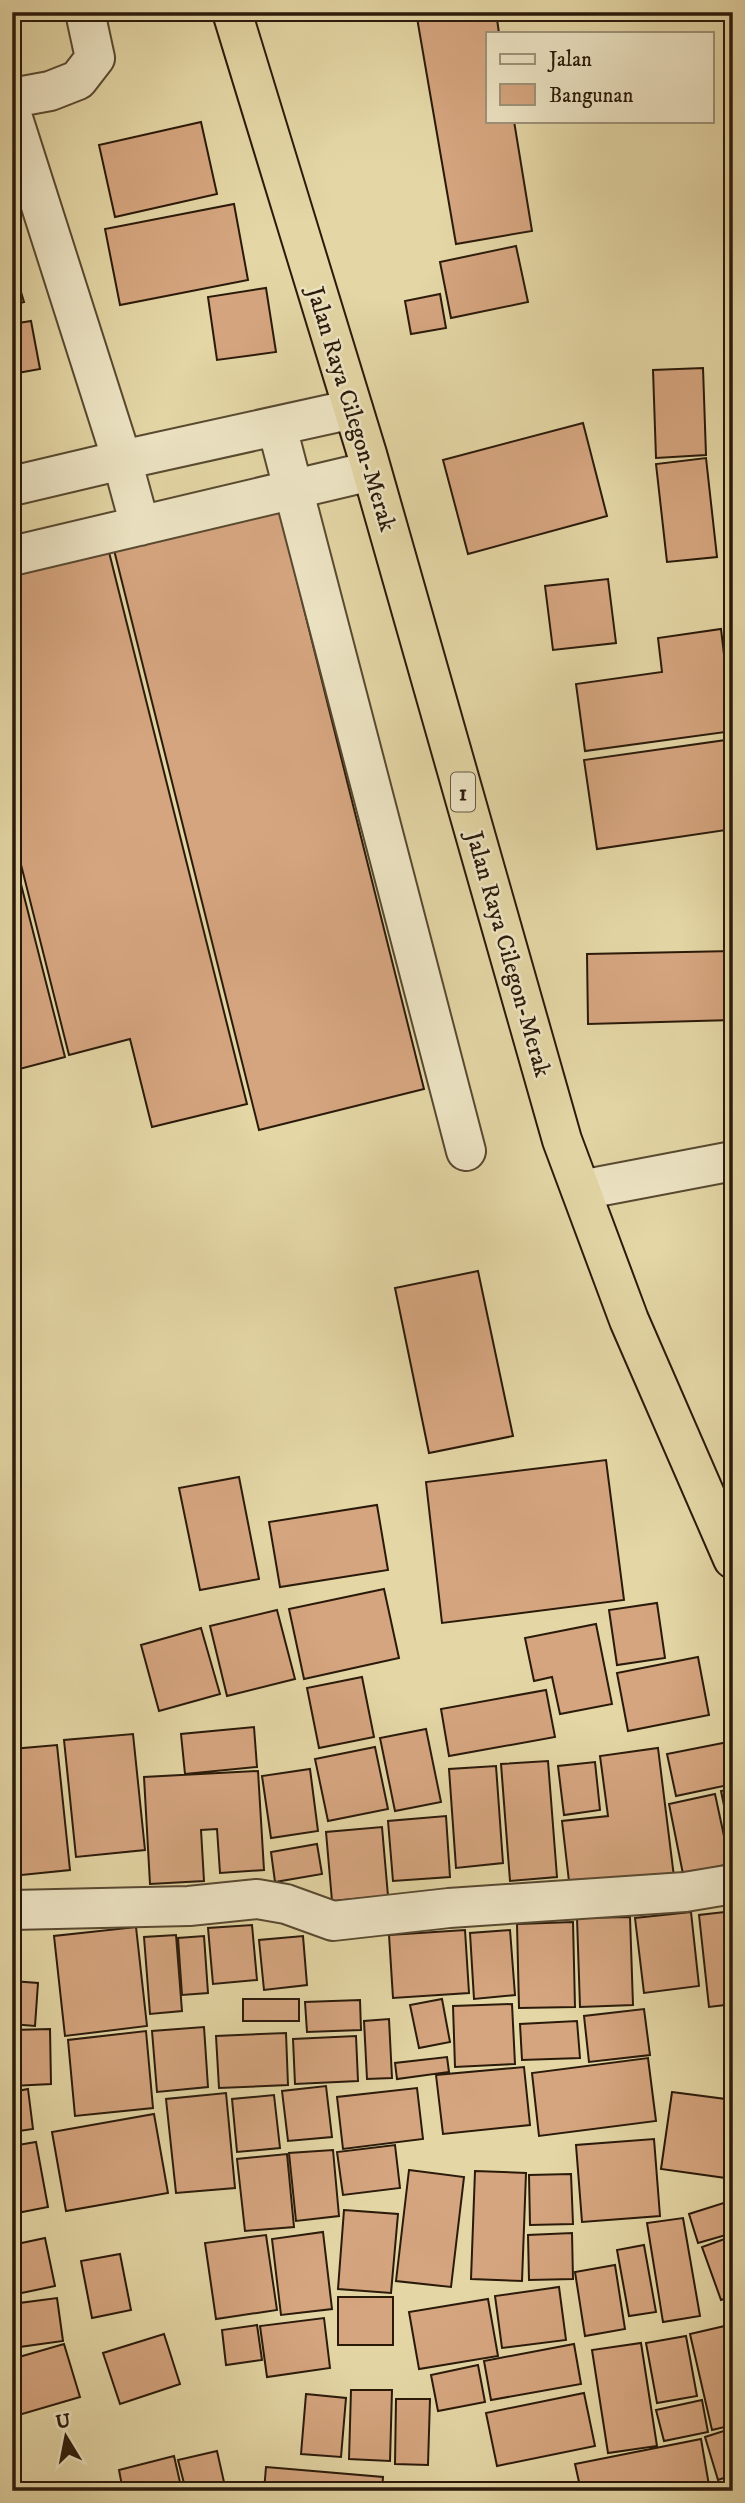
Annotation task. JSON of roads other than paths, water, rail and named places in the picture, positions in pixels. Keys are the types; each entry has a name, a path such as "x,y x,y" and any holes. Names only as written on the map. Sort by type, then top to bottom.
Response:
{"highway":[{"name":"Jalan Raya Cilegon-Merak","path":"232,12 353,409 562,1140 629,1320 733,1559"}],"street":[{"path":"12,98 50,91 78,80 95,58 85,12"},
{"path":"12,115 122,460 140,526"},
{"path":"12,486 353,409"},
{"path":"277,427 466,1151"},
{"path":"12,556 371,471"},
{"path":"580,1190 733,1161"},
{"path":"12,1910 189,1906 257,1899 286,1904 333,1921 449,1908 685,1892 733,1884"}]}
